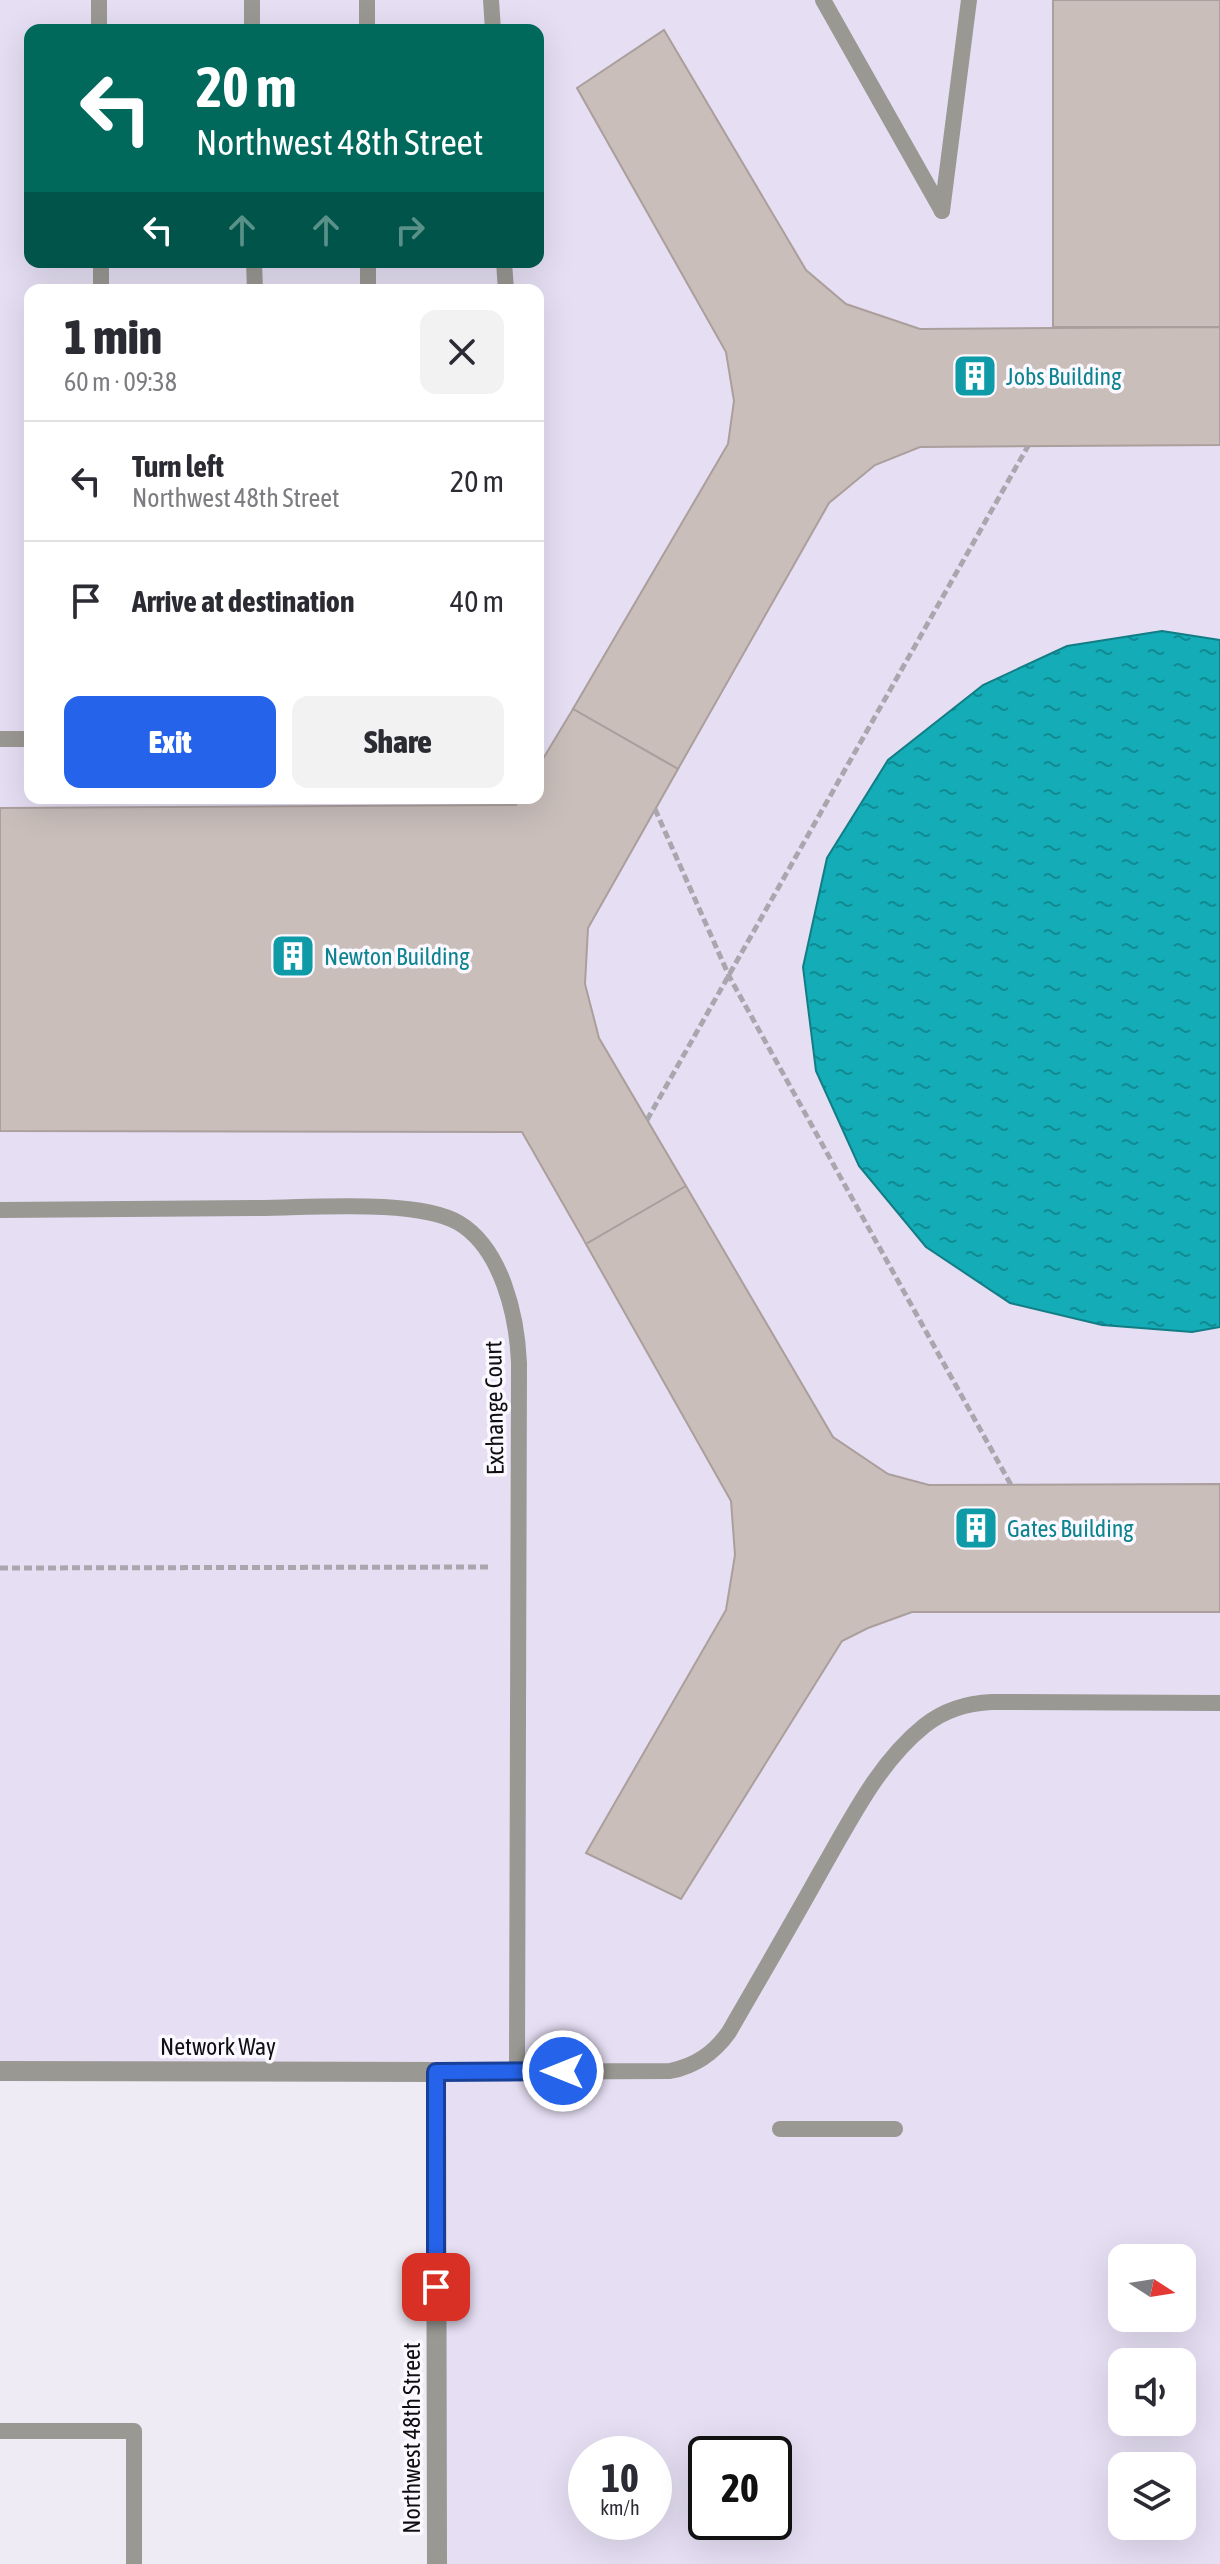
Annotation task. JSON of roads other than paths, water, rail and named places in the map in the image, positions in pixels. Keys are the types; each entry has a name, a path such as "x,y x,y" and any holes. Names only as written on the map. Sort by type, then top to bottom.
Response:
{"street":[{"name":"Network Way","path":"0,2071 436,2072"},
{"name":"Northwest 48th Street","path":"436,2072 437,2564"}],"lane":[{"path":"99,0 99,24"},
{"path":"252,0 252,24"},
{"path":"367,0 367,24"},
{"path":"491,0 493,24"},
{"path":"823,0 942,211 969,0"},
{"path":"0,739 24,739"},
{"name":"Exchange Court","path":"0,1210 400,1208 432,1211 461,1224 493,1262 516,1320 519,1363 517,2072"},
{"path":"436,2072 670,2071 693,2065 719,2046 872,1787 908,1742 946,1711 992,1702 1220,1703"},
{"path":"780,2129 895,2129"},
{"path":"0,2431 134,2431 134,2564"}],"water":[{"path":"1162,631 1220,640 1220,1327 1192,1332 1102,1325 1010,1303 926,1247 859,1166 816,1071 803,967 827,858 888,760 983,685 1067,646"}],"place":[{"name":"Jobs Building","path":"975,376"},
{"name":"Newton Building","path":"293,956"},
{"name":"Gates Building","path":"976,1528"}]}
